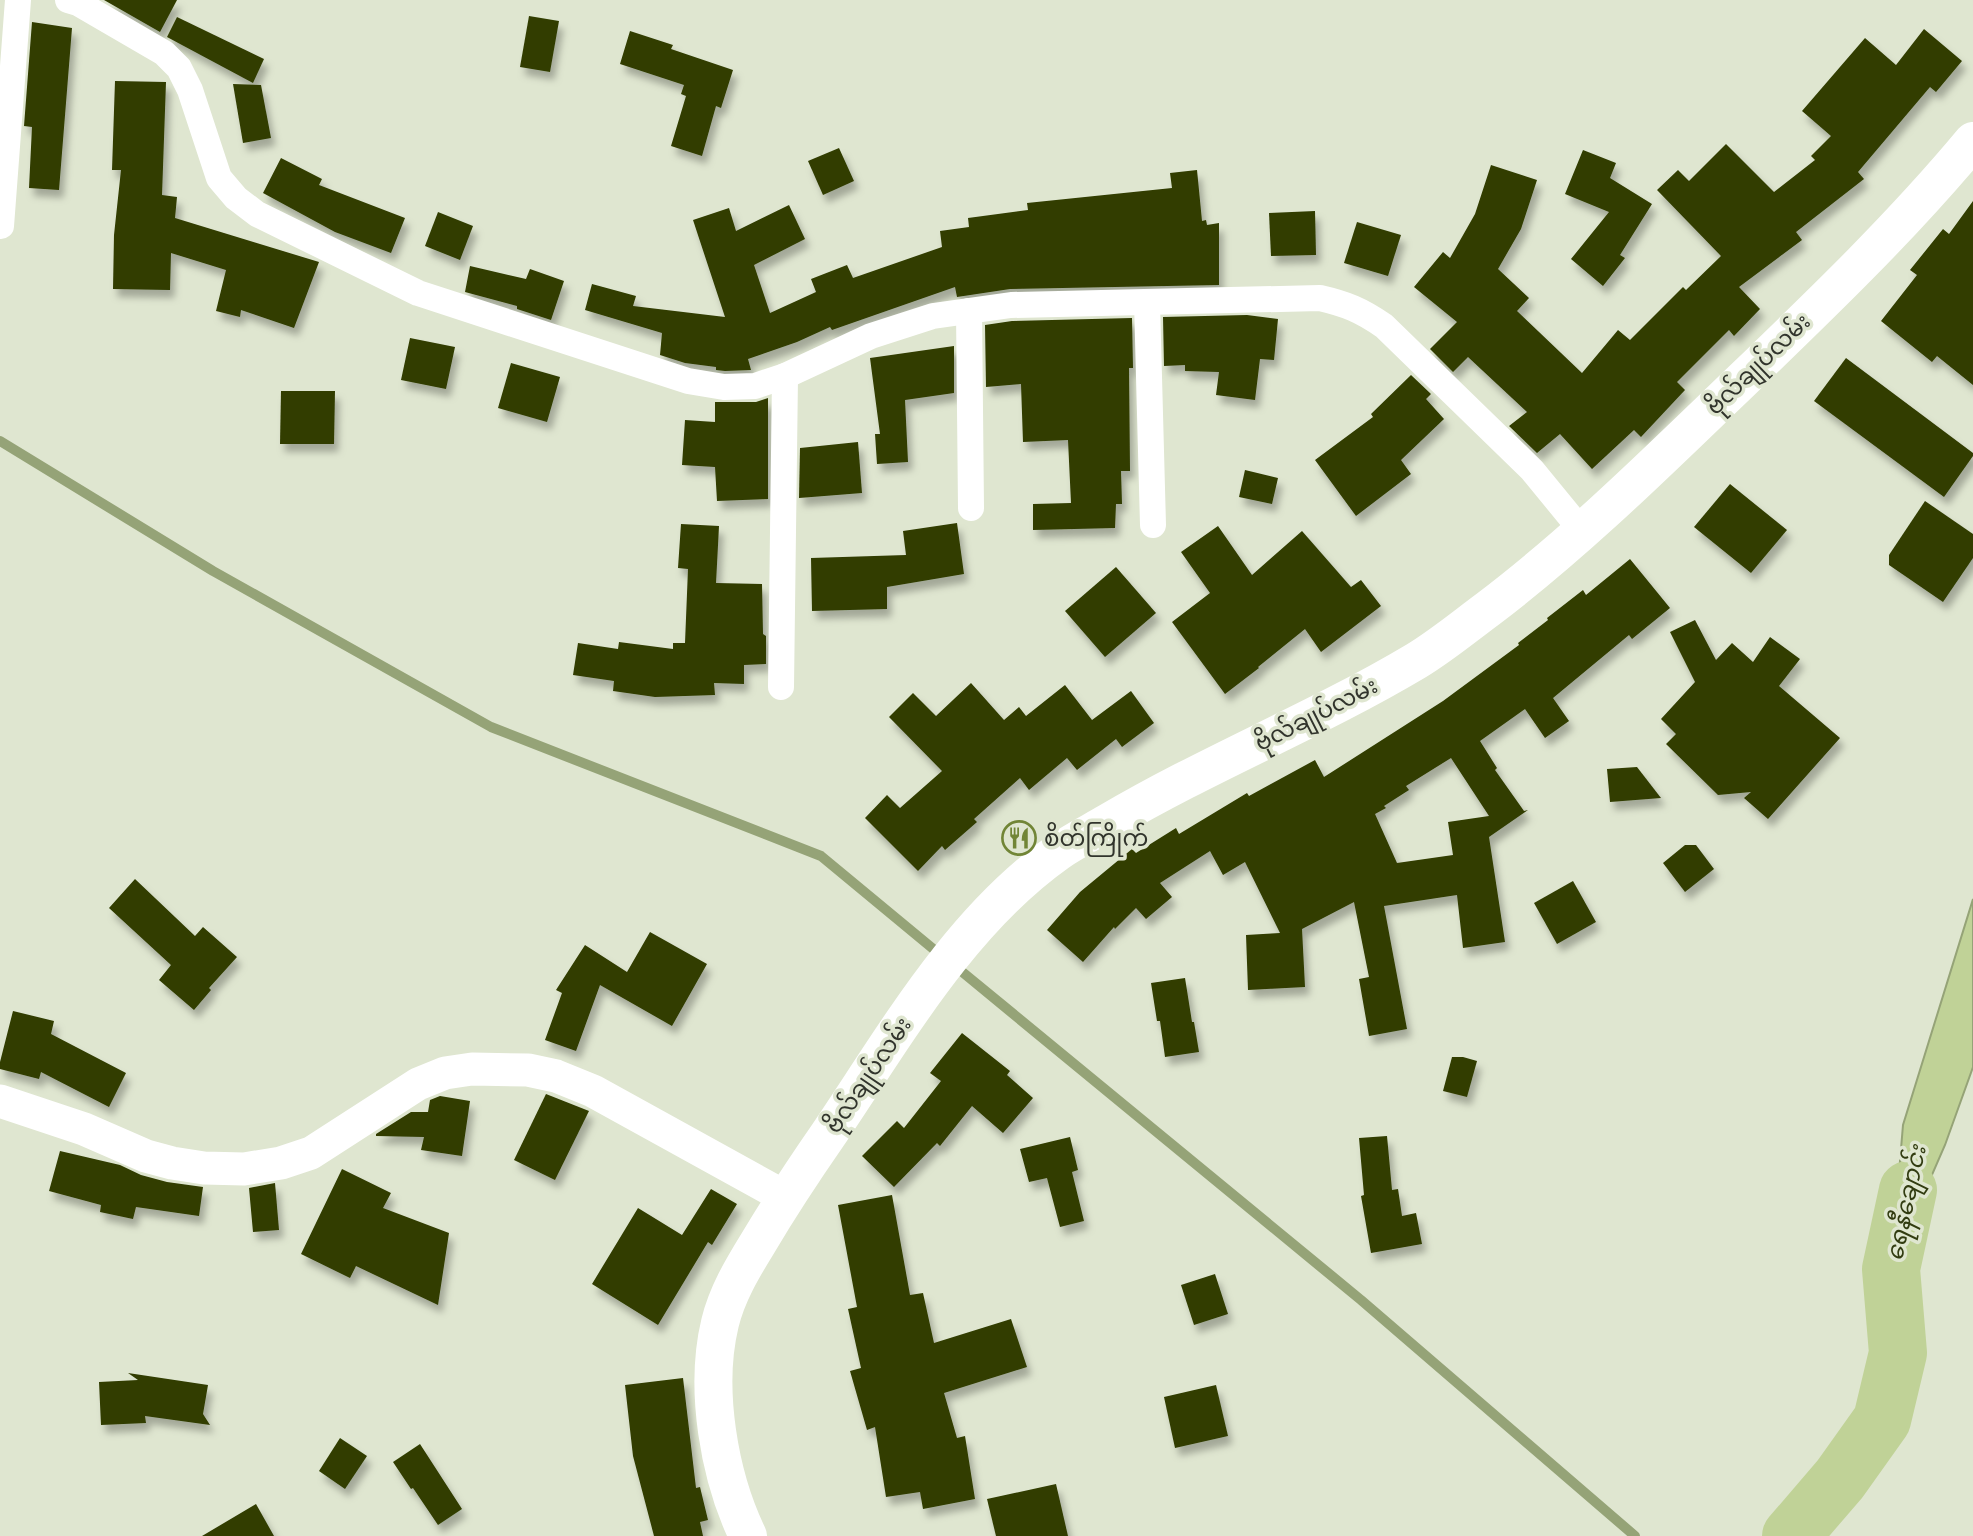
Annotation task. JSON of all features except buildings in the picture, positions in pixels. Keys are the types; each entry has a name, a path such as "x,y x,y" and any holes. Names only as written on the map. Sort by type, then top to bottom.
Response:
{"main road":[{"name":"ဗိုလ်‌ချုပ်‌လမ်း","path":"748,1536 732,1499 721,1448 713,1367 720,1322 731,1290 785,1197 963,940 1007,893 1059,852 1161,791 1349,698 1421,659 1493,605 1611,506 1968,157"}],"street":[{"path":"1,226 18,0"},
{"path":"75,1 164,53 179,68 190,90 219,178 236,198 257,214 418,293 688,381 724,387 755,386 785,376 871,336 933,316 1011,305 1320,298 1362,311 1384,326 1532,470 1582,531"},
{"path":"1147,302 1153,525"},
{"path":"970,311 971,508"},
{"path":"781,687 785,376"},
{"path":"0,1101 72,1125 146,1156 204,1168 244,1169 281,1163 311,1153 418,1084 444,1073 472,1069 528,1070 556,1076 593,1091 785,1197"}],"water":[{"path":"1973,899 1973,1067 1945,1145 1891,1269 1903,1125"}],"waterway":[{"path":"0,441 213,571 491,727 821,856 943,957"},
{"path":"955,966 1361,1300 1635,1536"},
{"name":"ရေနီချောင်း","path":"1791,1536 1840,1479 1882,1420 1898,1353 1891,1269 1908,1190"}],"place":[{"name":"စိတ်ကြိုက်","path":"1019,838"}]}
